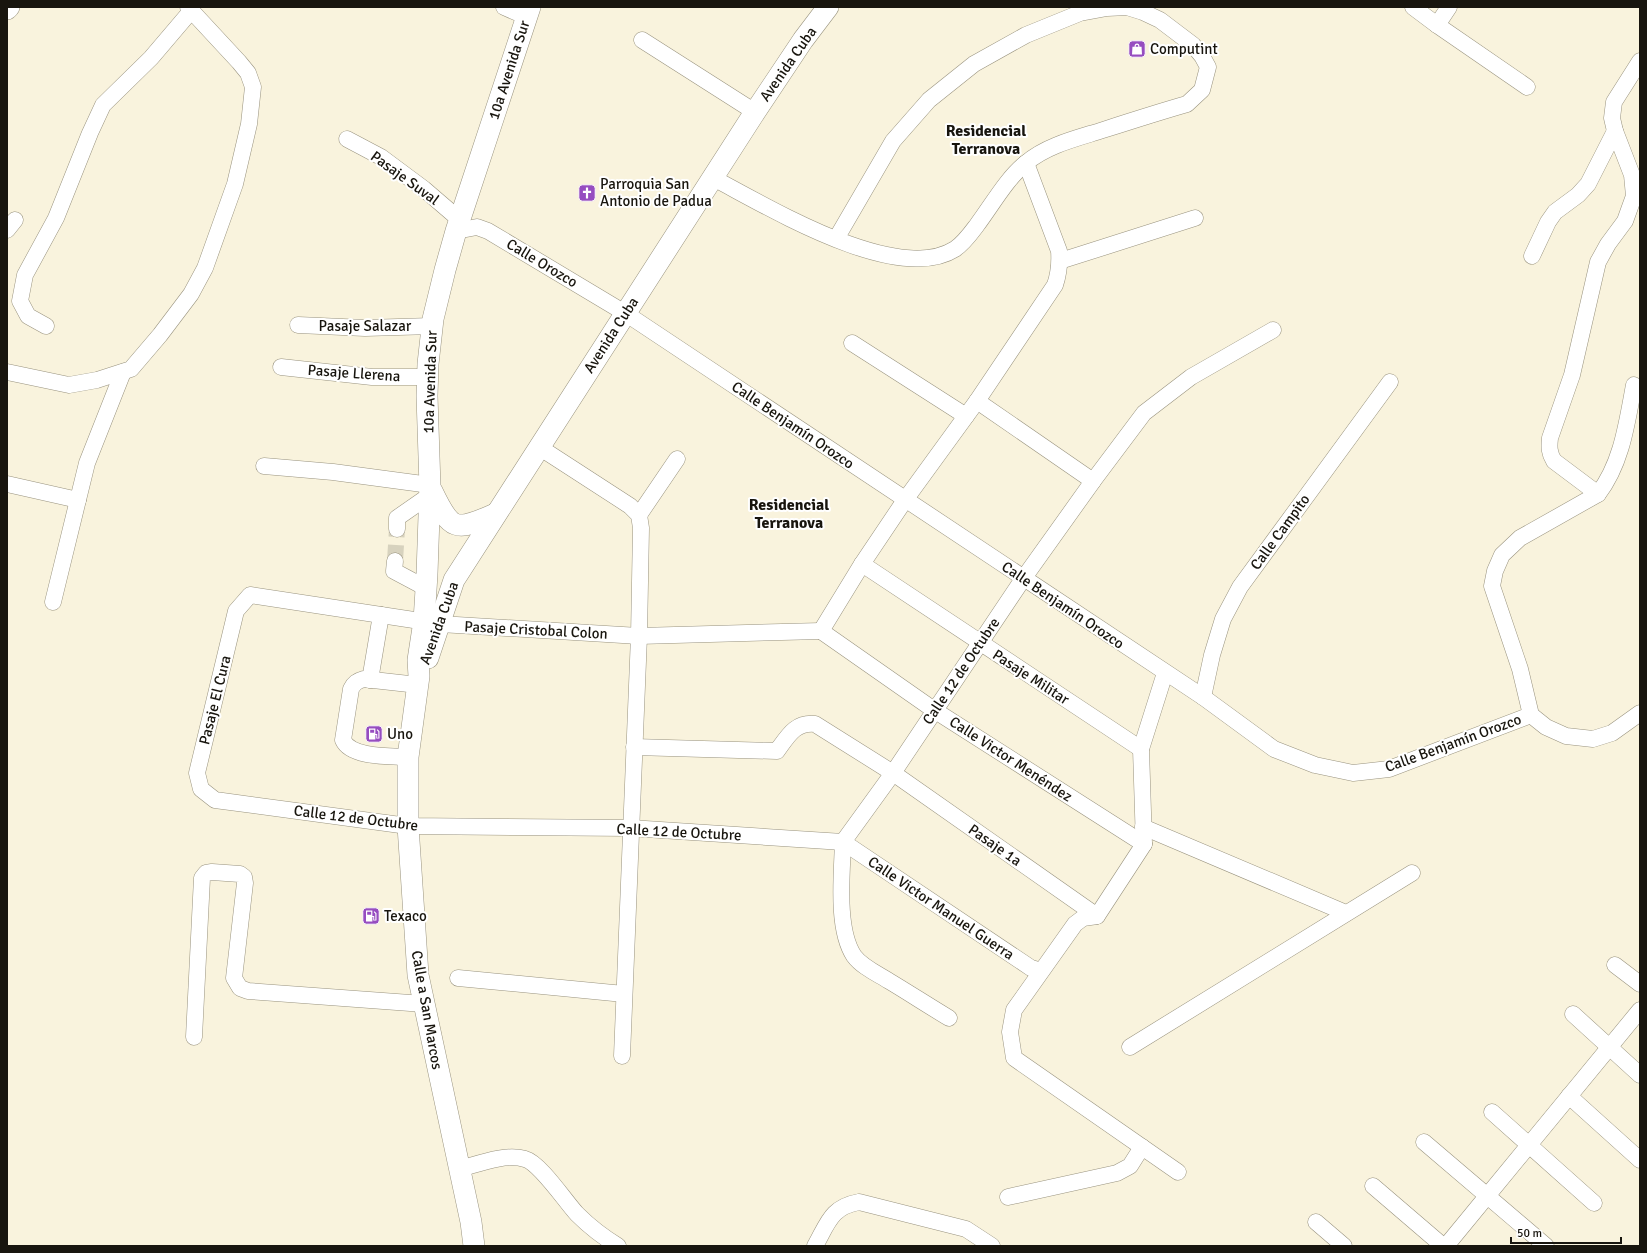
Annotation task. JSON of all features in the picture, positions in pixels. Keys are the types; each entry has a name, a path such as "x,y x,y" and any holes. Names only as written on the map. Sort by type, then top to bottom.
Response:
{"main road":[{"name":"Avenida Cuba","path":"418,681 426,662 432,623 454,580 625,313 714,178 755,112 803,40 828,7"},
{"name":"10a Avenida Sur","path":"432,623 426,588 430,489 428,377 432,326 445,270 458,225 529,12"},
{"path":"430,489 444,516 450,522 458,525 474,524 495,514"},
{"name":"Calle a San Marcos","path":"418,681 408,757 408,826 418,975 474,1246"}],"street":[{"path":"504,7 529,12"},
{"path":"714,178 809,228 836,239 876,252 909,259 928,258 955,249 967,238 1011,180 1026,163 1044,152 1069,141 1187,104 1202,90 1208,67 1202,56 1193,45 1160,20 1143,12 1127,7 1107,8 1080,13 1026,35 974,64 929,100 894,141 836,239"},
{"path":"1413,7 1527,87"},
{"path":"1437,25 1449,7"},
{"path":"7,372 69,386 131,370 191,294 205,268 235,184 249,124 253,87 248,73 190,9 151,58 103,105 90,133 56,218 25,275 20,300 28,316 46,326"},
{"path":"642,40 755,112"},
{"path":"1598,494 1554,460 1550,454 1549,446 1550,438 1572,375 1598,262 1608,244 1625,220 1634,196 1632,175 1615,131 1612,118 1614,102 1640,61"},
{"path":"1532,256 1548,222 1555,212 1578,195 1588,184 1615,131"},
{"name":"Pasaje Suval","path":"348,139 381,157 424,189 458,225"},
{"path":"821,631 862,564 905,500 977,401 1055,285 1060,262 1058,251 1026,163"},
{"path":"1060,262 1195,218"},
{"name":"Calle Orozco","path":"458,225 477,227 488,231 625,313"},
{"name":"Calle Benjamín Orozco","path":"625,313 1023,579 1203,697 1274,749 1315,765 1353,772 1389,769 1531,714"},
{"name":"Pasaje Salazar","path":"298,325 365,328 432,326"},
{"name":"Calle 12 de Octubre","path":"201,789 215,800 408,826 630,828 842,842 893,773 1023,579 1144,413 1191,377 1273,330"},
{"path":"852,343 966,416"},
{"name":"Pasaje Llerena","path":"282,367 372,377 428,377"},
{"path":"52,602 87,462 123,372"},
{"name":"Calle Campito","path":"1203,697 1212,655 1223,618 1240,587 1390,382"},
{"path":"1634,385 1624,437 1615,465 1607,483 1598,494 1520,538 1502,556 1492,586 1520,668 1531,714 1546,727 1566,736 1593,739 1612,733 1640,713"},
{"path":"977,401 1093,481"},
{"path":"539,447 630,506 639,515 641,528 622,1056"},
{"path":"639,515 677,459"},
{"path":"264,466 333,472 430,489"},
{"path":"7,484 78,500"},
{"path":"397,530 398,518 430,489"},
{"path":"395,561 394,571 426,588"},
{"name":"Pasaje Militar","path":"862,564 1141,749"},
{"name":"Pasaje Cristobal Colon","path":"236,610 250,595 432,623 638,636 821,631"},
{"name":"Pasaje El Cura","path":"201,789 197,773 236,610"},
{"path":"370,680 381,615"},
{"name":"Calle Victor Menéndez","path":"821,631 934,710 1144,844"},
{"path":"1165,673 1141,749 1144,844 1097,916 1083,918 1075,924 1048,965 1041,971 1030,990 1014,1010 1010,1032 1014,1058 1178,1172"},
{"path":"408,757 366,754 353,751 345,746 343,740 351,689 354,684 358,681 370,680 418,681"},
{"name":"Pasaje 1a","path":"634,747 777,751 796,728 806,723 815,724 893,773 1097,916"},
{"path":"1144,827 1346,913"},
{"path":"842,842 842,898 844,932 848,945 855,958 868,968 949,1018"},
{"name":"Calle Victor Manuel Guerra","path":"842,842 1031,968 1041,971"},
{"path":"194,1037 202,878 206,873 212,872 240,874 244,877 245,883 234,978 240,988 248,991 424,1004"},
{"path":"1130,1047 1412,873"},
{"path":"1615,965 1640,984"},
{"path":"458,978 624,994"},
{"path":"1446,1246 1640,1010"},
{"path":"1573,1014 1640,1075"},
{"path":"1569,1096 1640,1160"},
{"path":"1492,1112 1594,1203"},
{"path":"1424,1142 1546,1246"},
{"path":"1008,1197 1117,1173 1130,1166 1142,1147"},
{"path":"459,1169 502,1159 526,1159 538,1168 577,1213 599,1234 618,1246"},
{"path":"1373,1186 1442,1246"},
{"path":"815,1246 833,1215 840,1208 848,1204 859,1202 966,1229 992,1246"},
{"path":"1316,1222 1344,1246"}],"tunnel":[{"path":"395,561 397,529"}],"place":[{"name":"Computint","path":"1137,49"},
{"name":"Parroquia San Antonio de Padua","path":"587,193"},
{"name":"Uno","path":"374,734"},
{"name":"Texaco","path":"371,916"}],"district":[{"name":"Residencial Terranova","path":"986,139"},
{"name":"Residencial Terranova","path":"789,513"}]}
